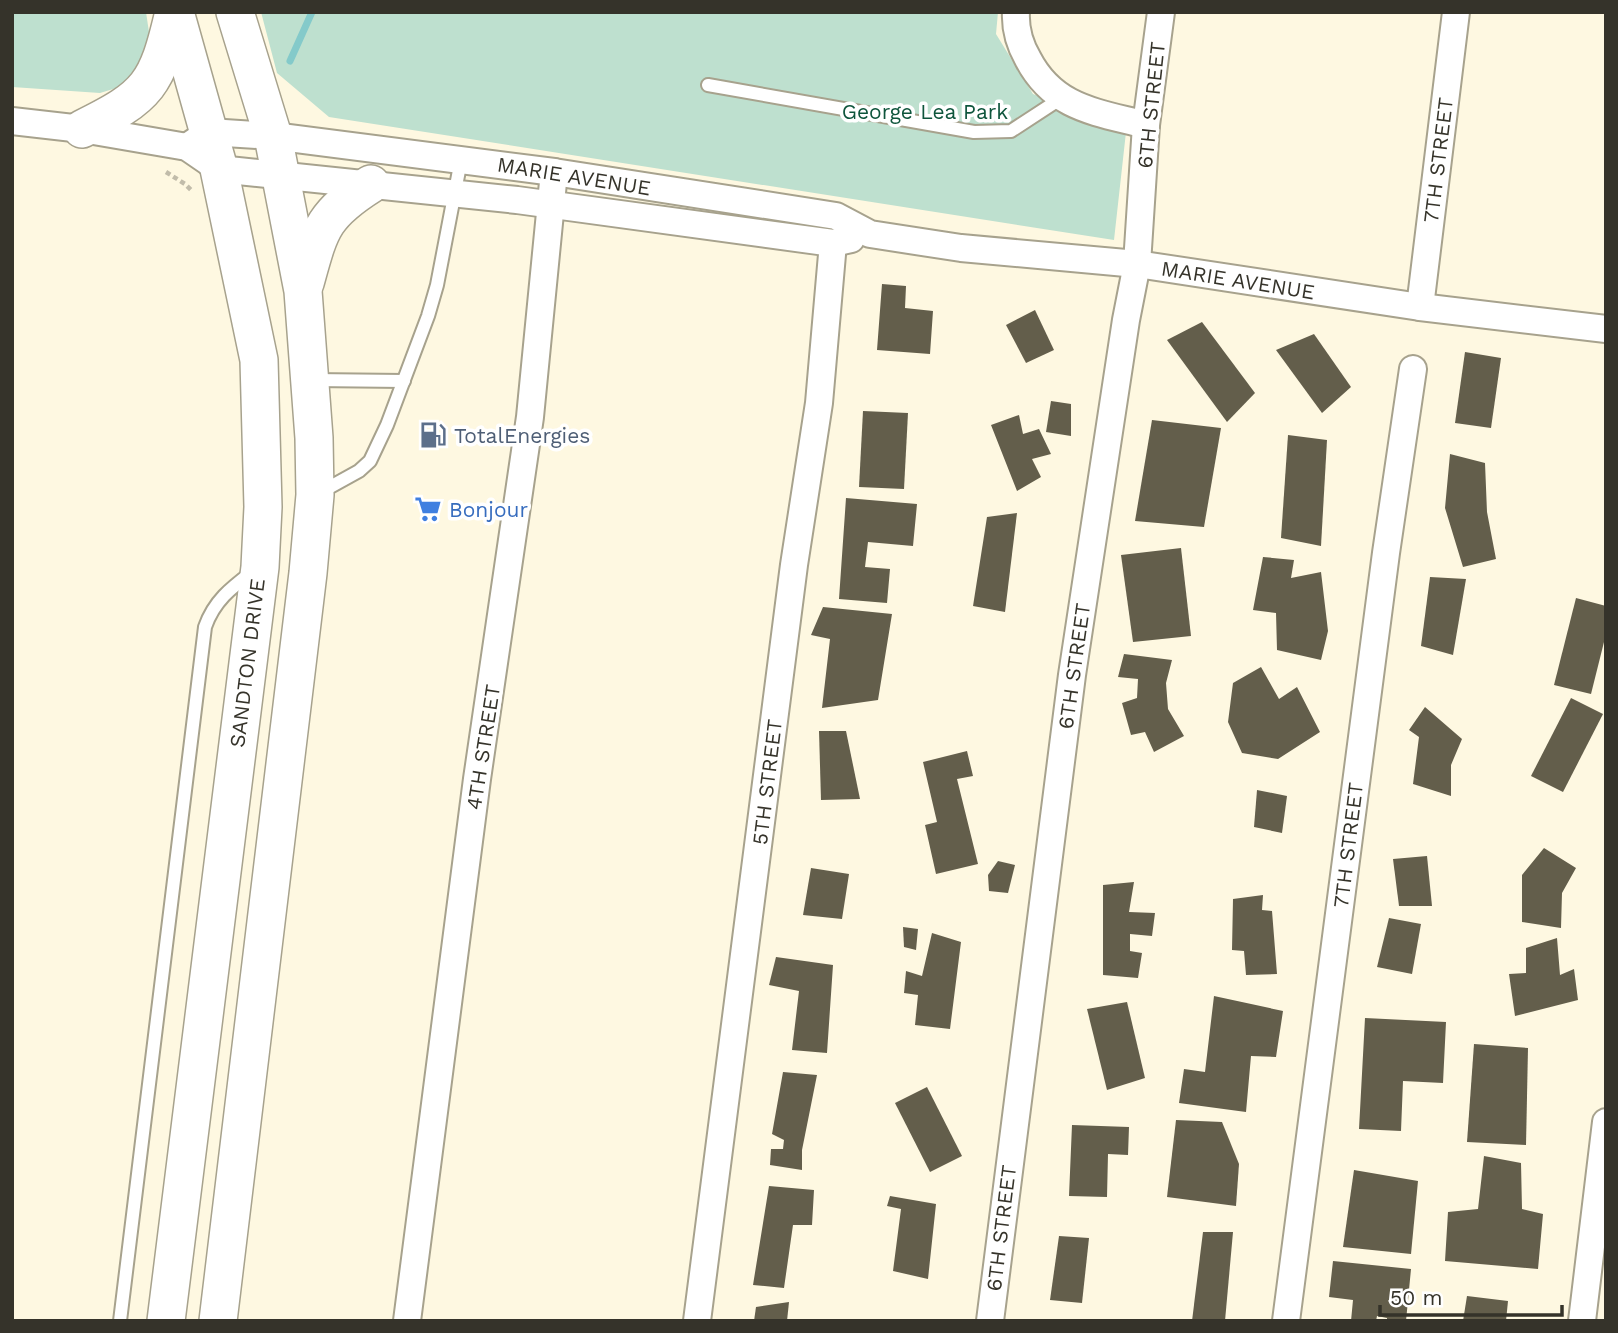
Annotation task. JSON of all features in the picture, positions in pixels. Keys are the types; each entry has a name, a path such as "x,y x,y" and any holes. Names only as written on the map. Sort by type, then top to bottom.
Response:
{"main road":[{"path":"82,129 120,111 147,87 160,66 175,12"},
{"name":"SANDTON DRIVE","path":"166,1321 260,567 263,496 259,360 208,183 175,12"},
{"path":"218,1321 308,573 315,495 312,380 303,290 273,135 235,12"},
{"path":"303,290 320,232 332,212 371,184"}],"street":[{"path":"1016,12 1021,46 1031,66 1060,99 1078,107 1146,125"},
{"name":"6TH STREET","path":"990,1321 1072,676 1126,320 1137,264 1146,125 1161,12"},
{"name":"7TH STREET","path":"1420,307 1456,12"},
{"path":"12,121 198,139"},
{"name":"MARIE AVENUE","path":"198,139 273,135 554,172 836,216 870,234 961,248 1137,264 1420,307 1606,329"},
{"name":"4TH STREET","path":"407,1321 477,779 530,417 554,172"},
{"name":"MARIE AVENUE","path":"208,183 282,175 717,225 833,243 870,234"},
{"name":"5TH STREET","path":"697,1321 794,565 812,458 833,243"},
{"name":"7TH STREET","path":"1286,1321 1384,566 1413,369"},
{"path":"1582,1321 1606,1122"}],"lane":[{"path":"708,85 974,132 1012,131 1060,99"},
{"path":"315,495 359,471 370,461 428,316 437,285 461,160"},
{"path":"312,380 404,381"},
{"path":"120,1321 205,627 216,603 260,567"}],"path":[{"path":"166,172 186,184 208,183"}],"green space":[{"path":"12,12 146,12 150,39 141,68 123,86 100,93 12,87"},
{"name":"George Lea Park","path":"261,12 998,12 996,34 1033,94 1126,132 1114,240 329,117 277,73"}],"building":[{"path":"882,284 906,286 905,308 933,311 930,354 877,350"},
{"path":"1035,310 1054,350 1026,363 1006,325"},
{"path":"1202,322 1255,393 1227,422 1167,340"},
{"path":"1314,334 1351,387 1322,413 1276,350"},
{"path":"1465,352 1501,358 1491,428 1455,423"},
{"path":"1051,401 1071,404 1071,436 1046,432"},
{"path":"863,411 908,413 904,489 859,487"},
{"path":"1019,415 1023,434 1039,429 1051,454 1032,459 1041,477 1017,491 991,425"},
{"path":"1152,420 1221,428 1204,527 1135,521"},
{"path":"1288,435 1327,440 1321,546 1281,538"},
{"path":"1450,454 1485,463 1487,512 1496,559 1463,567 1445,508"},
{"path":"846,498 917,504 913,546 868,542 865,567 890,569 887,603 839,599"},
{"path":"1017,513 1005,612 973,606 987,517"},
{"path":"1181,548 1191,636 1133,642 1121,555"},
{"path":"1263,557 1294,560 1291,578 1321,572 1328,631 1321,660 1277,650 1276,613 1253,610"},
{"path":"1430,577 1466,579 1453,655 1421,646"},
{"path":"1576,598 1606,606 1606,634 1591,694 1554,685"},
{"path":"823,607 892,614 878,700 822,708 830,639 811,635"},
{"path":"1124,654 1172,660 1166,683 1168,709 1184,736 1154,752 1145,732 1131,735 1122,703 1137,698 1138,679 1118,677"},
{"path":"1261,667 1279,699 1297,687 1320,732 1278,759 1242,753 1228,722 1233,683"},
{"path":"1571,698 1603,714 1563,792 1531,776"},
{"path":"1425,707 1462,739 1451,765 1451,796 1413,784 1419,737 1409,730"},
{"path":"819,731 846,731 860,799 821,800"},
{"path":"967,751 973,776 957,779 978,864 936,874 925,825 937,822 923,762"},
{"path":"1257,790 1287,796 1282,833 1254,827"},
{"path":"1544,848 1576,868 1562,893 1561,928 1522,922 1522,875"},
{"path":"1427,856 1432,906 1399,906 1393,859"},
{"path":"998,861 1015,865 1008,893 989,891 988,875"},
{"path":"811,868 849,874 842,919 803,915"},
{"path":"1134,882 1129,912 1155,913 1152,936 1130,934 1130,951 1142,953 1138,978 1103,975 1103,885"},
{"path":"1263,895 1262,910 1272,911 1277,974 1246,975 1244,951 1232,950 1233,899"},
{"path":"1389,918 1421,924 1412,974 1377,967"},
{"path":"903,927 918,929 916,950 904,947"},
{"path":"932,933 961,942 950,1029 915,1025 918,995 904,993 906,971 922,976"},
{"path":"1557,938 1560,975 1574,969 1578,1000 1515,1016 1509,974 1526,973 1526,948"},
{"path":"776,957 833,965 827,1053 792,1050 799,991 769,985"},
{"path":"1214,996 1283,1011 1276,1057 1251,1056 1246,1112 1179,1103 1184,1069 1205,1072"},
{"path":"1127,1002 1145,1078 1107,1090 1087,1009"},
{"path":"1365,1018 1446,1022 1443,1083 1403,1081 1401,1131 1359,1129"},
{"path":"1474,1044 1528,1048 1526,1145 1467,1142"},
{"path":"783,1072 817,1075 802,1150 802,1170 770,1165 771,1149 783,1149 784,1140 772,1134"},
{"path":"927,1087 962,1156 930,1172 895,1103"},
{"path":"1176,1120 1222,1122 1239,1164 1236,1206 1167,1197"},
{"path":"1072,1125 1129,1127 1128,1155 1108,1154 1107,1197 1069,1196"},
{"path":"1484,1156 1521,1163 1522,1209 1543,1214 1538,1269 1445,1261 1448,1212 1478,1209"},
{"path":"1354,1170 1418,1181 1411,1254 1343,1247"},
{"path":"769,1186 814,1190 812,1225 793,1225 784,1288 753,1285"},
{"path":"890,1196 936,1204 928,1279 893,1271 901,1209 887,1206"},
{"path":"1203,1232 1233,1232 1225,1321 1192,1321"},
{"path":"1059,1236 1089,1238 1082,1303 1050,1300"},
{"path":"1333,1261 1411,1269 1406,1321 1387,1321 1387,1318 1377,1316 1376,1321 1351,1321 1353,1300 1329,1297"},
{"path":"1467,1296 1508,1301 1506,1321 1463,1321"},
{"path":"789,1302 787,1321 754,1321 756,1307"}],"waterway":[{"path":"290,61 312,12"}],"place":[{"name":"TotalEnergies","path":"433,435"},
{"name":"Bonjour","path":"428,509"}]}
